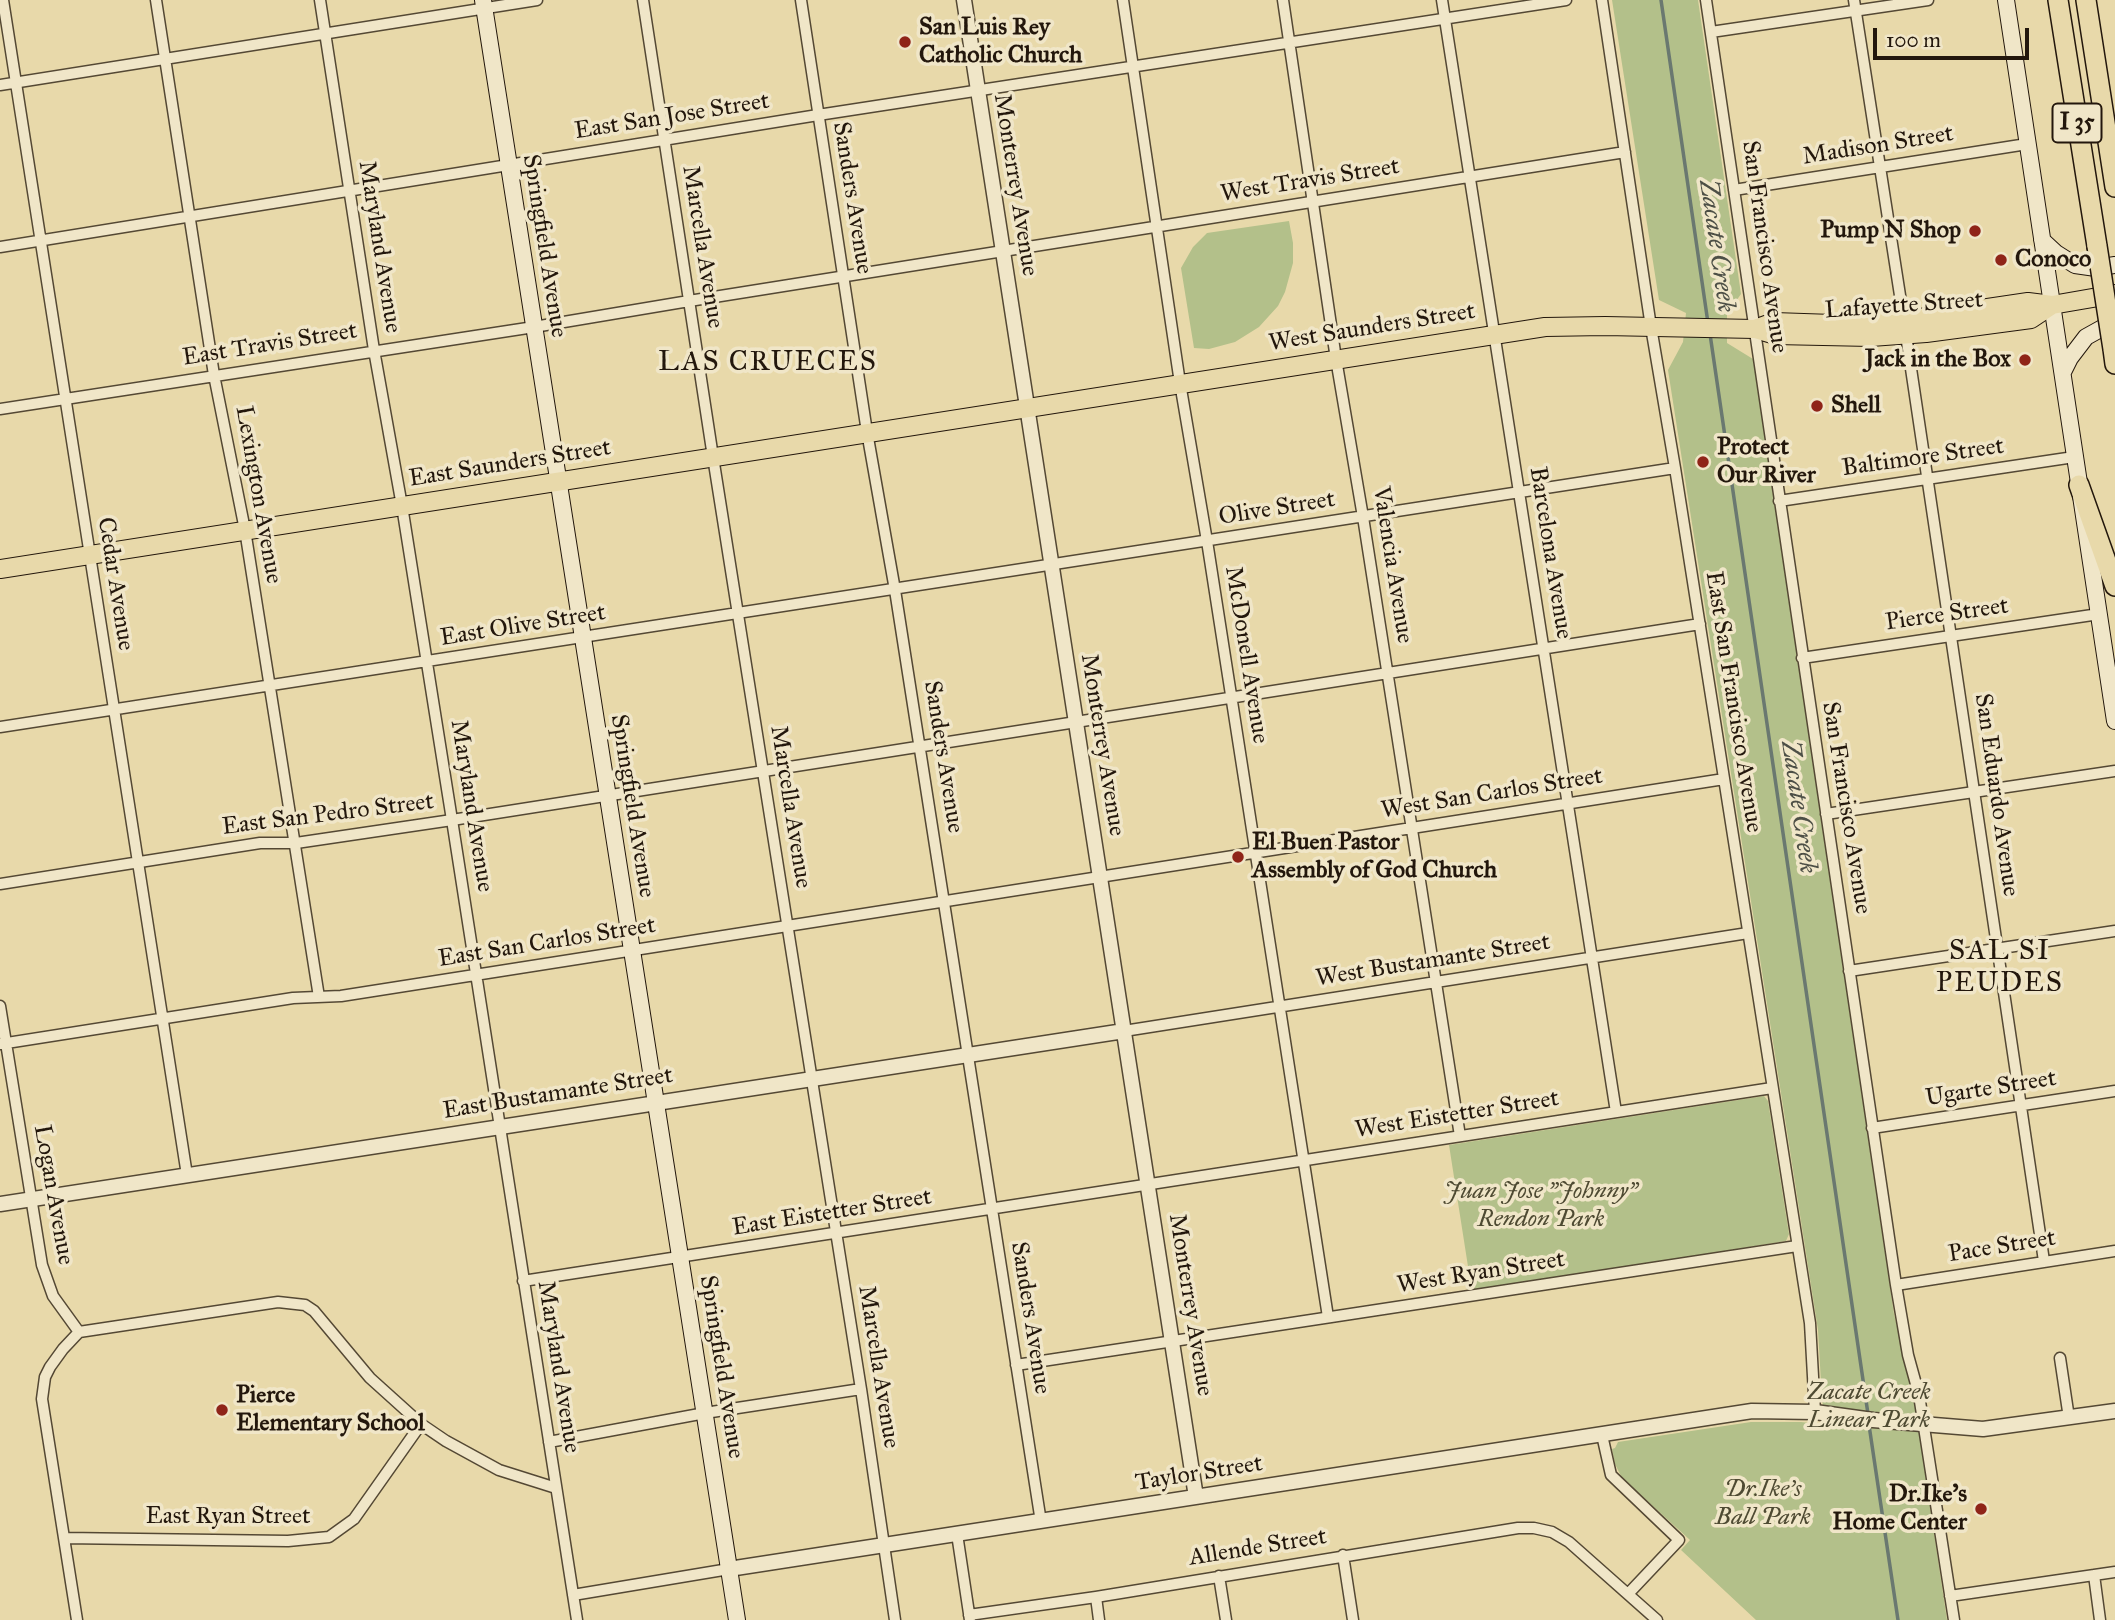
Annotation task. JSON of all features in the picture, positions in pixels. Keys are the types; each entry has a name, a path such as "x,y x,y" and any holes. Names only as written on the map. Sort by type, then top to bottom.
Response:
{"highway":[{"name":"I 35","path":"2058,0 2114,357"},
{"name":"I 35","path":"2086,0 2115,187"},
{"path":"2079,485 2115,586"}],"main road":[{"path":"2006,0 2115,720"},
{"name":"Springfield Avenue","path":"483,4 737,1620"},
{"path":"2042,240 2075,265 2096,268 2115,265"},
{"name":"Lafayette Street","path":"1727,328 1755,329 1774,322 1905,328 2028,302 2052,305 2115,294"},
{"name":"West Saunders Street","path":"1027,407 1494,334 1569,326 1727,328"},
{"path":"2063,372 2086,337 2104,327 2115,326"},
{"name":"East Saunders Street","path":"0,569 1027,407"}],"street":[{"name":"Cedar Avenue","path":"3,0 187,1175"},
{"name":"Lexington Avenue","path":"156,0 215,375 245,530 319,997"},
{"name":"Maryland Avenue","path":"320,0 577,1620"},
{"path":"0,85 325,34 483,4 537,0"},
{"name":"Marcella Avenue","path":"643,0 895,1620"},
{"name":"Sanders Avenue","path":"801,0 867,432 895,590 1041,1521"},
{"name":"Monterrey Avenue","path":"964,0 1196,1497"},
{"name":"McDonell Avenue","path":"1123,0 1180,383 1208,541 1328,1317"},
{"name":"Valencia Avenue","path":"1283,0 1336,359 1460,1136"},
{"name":"Barcelona Avenue","path":"1442,0 1616,1112"},
{"name":"East San Jose Street","path":"0,247 664,139 1566,0"},
{"name":"East San Francisco Avenue","path":"1601,0 1810,1323 1815,1412"},
{"name":"San Francisco Avenue","path":"1706,0 1896,1285 1908,1355 1919,1395 1954,1620"},
{"path":"1711,32 1854,5 1928,0"},
{"name":"San Eduardo Avenue","path":"1854,5 1928,479 2044,1261"},
{"name":"Madison Street","path":"1734,190 2028,144"},
{"name":"West Travis Street","path":"1003,252 1625,152"},
{"name":"East Travis Street","path":"0,409 1003,252"},
{"name":"Baltimore Street","path":"1779,501 2074,457"},
{"name":"Olive Street","path":"1051,565 1675,468"},
{"name":"East Olive Street","path":"0,727 1051,565"},
{"name":"Pierce Street","path":"1802,658 2099,614"},
{"name":"East San Pedro Street","path":"0,884 260,844 296,844 1700,624"},
{"path":"1826,814 2115,771"},
{"name":"West San Carlos Street","path":"1100,876 1724,779"},
{"name":"East San Carlos Street","path":"3,1044 293,998 341,996 1100,876"},
{"path":"1849,971 2115,931"},
{"name":"West Bustamante Street","path":"1124,1031 1748,933"},
{"name":"Logan Avenue","path":"0,1006 3,1044 46,1279 53,1296 79,1332"},
{"name":"East Bustamante Street","path":"0,1204 1124,1031"},
{"name":"West Eistetter Street","path":"1148,1185 1772,1088"},
{"name":"Ugarte Street","path":"1872,1128 2115,1091"},
{"name":"East Eistetter Street","path":"523,1280 1148,1185"},
{"name":"West Ryan Street","path":"1172,1341 1797,1246"},
{"name":"Pace Street","path":"1896,1285 2115,1251"},
{"path":"77,1620 42,1399 45,1377 55,1358 79,1332 278,1302 304,1305 314,1311 370,1378 421,1424 499,1470 556,1488"},
{"path":"1016,1365 1172,1341"},
{"path":"2060,1358 2069,1418"},
{"path":"549,1442 705,1413 860,1389"},
{"name":"Taylor Street","path":"573,1595 1752,1411 1815,1412 1983,1429 2115,1411"},
{"name":"East Ryan Street","path":"64,1538 288,1541 328,1537 354,1519 421,1424"},
{"path":"1602,1435 1611,1475 1679,1540 1628,1594 1657,1620"},
{"name":"Allende Street","path":"970,1617 1518,1528 1552,1532 1569,1542 1628,1594"},
{"path":"957,1534 970,1617"},
{"path":"1343,1555 1353,1620"},
{"path":"1950,1596 2115,1572"},
{"path":"2094,1575 2100,1620"},
{"path":"1219,1576 1226,1620"},
{"path":"1096,1597 1099,1620"}],"green space":[{"name":"Zacate Creek Linear Park","path":"1612,0 1698,0 1741,294 1727,314 1727,343 1753,359 1894,1314 1914,1399 1947,1620 1756,1620 1681,1550 1690,1540 1622,1478 1615,1464 1612,1449 1618,1442 1751,1422 1827,1425 1822,1400 1818,1330 1668,370 1683,342 1686,313 1659,300"},
{"path":"1289,221 1293,263 1278,306 1259,327 1235,342 1209,349 1194,348 1181,268 1193,247 1207,233"},
{"name":"Juan Jose \"Johnny\" Rendon Park","path":"1764,1096 1768,1101 1789,1234 1786,1241 1472,1292 1449,1145"}],"waterway":[{"name":"Zacate Creek","path":"1661,0 1708,323"},
{"name":"Zacate Creek","path":"1710,334 1868,1414"},
{"name":"Zacate Creek","path":"1869,1425 1898,1620"}],"place":[{"name":"San Luis Rey Catholic Church","path":"905,42"},
{"name":"Pump N Shop","path":"1975,231"},
{"name":"Conoco","path":"2001,260"},
{"name":"Jack in the Box","path":"2025,360"},
{"name":"Shell","path":"1817,406"},
{"name":"Protect Our River","path":"1703,462"},
{"name":"El Buen Pastor Assembly of God Church","path":"1238,857"},
{"name":"Pierce Elementary School","path":"222,1410"},
{"name":"Dr.Ike's Home Center","path":"1981,1509"}],"district":[{"name":"LAS CRUECES","path":"768,363"},
{"name":"SAL SI PEUDES","path":"2000,968"}],"park label":[{"name":"Dr.Ike's Ball Park","path":"1763,1504"}]}
